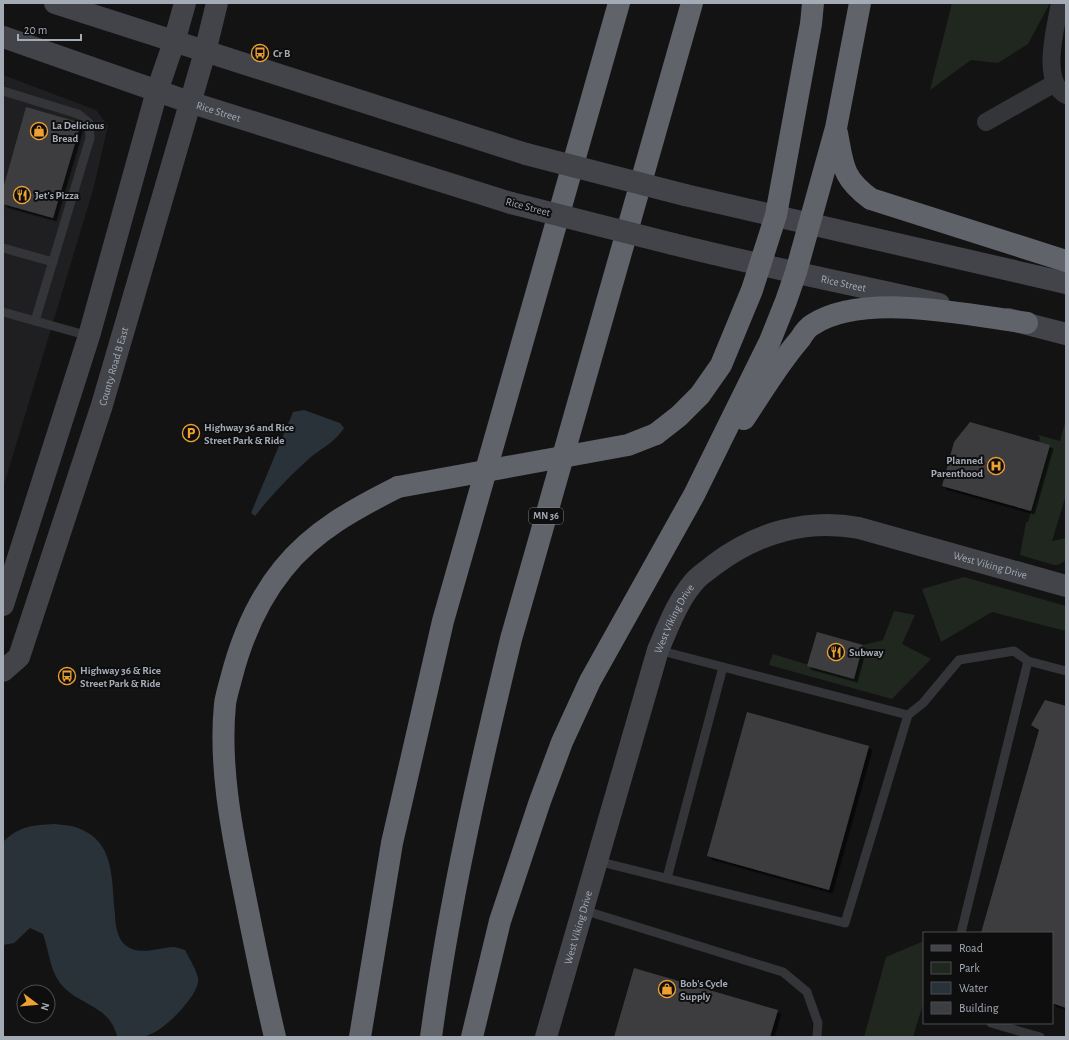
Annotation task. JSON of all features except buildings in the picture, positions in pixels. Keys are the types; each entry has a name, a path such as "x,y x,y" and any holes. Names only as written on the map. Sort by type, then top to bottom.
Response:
{"highway":[{"path":"360,1037 392,843 443,621 619,3"},
{"name":"MN 36","path":"431,1037 439,975 459,869 492,716 512,640 692,3"},
{"path":"275,1037 259,970 233,837 223,753 225,703 236,659 256,610 283,569 315,537 345,515 398,487 628,445 656,434 679,416 700,395 721,365 760,266 776,215 811,24 813,3"},
{"path":"472,1037 500,921 540,801 562,742 590,681 694,495 770,341 796,272 836,128 860,3"},
{"path":"836,128 844,171 860,191 871,199 1066,261"},
{"path":"694,495 791,349 811,325 831,316 854,309 919,308 1027,323"}],"street":[{"path":"55,3 526,154 685,195 1066,283"},
{"path":"3,605 89,336 157,91 174,42 185,3"},
{"name":"County Road B East","path":"3,671 20,657 102,405 189,102 205,52 217,3"},
{"path":"986,122 1060,89 1052,75 1052,65 1060,3"},
{"name":"Rice Street","path":"3,37 189,102 511,203 760,266 796,272 1027,323 1066,334"},
{"name":"West Viking Drive","path":"546,1037 658,650 673,615 693,582 725,557 758,538 793,528 826,524 859,528 1066,585"}],"lane":[{"path":"3,91 78,114 89,123 90,138 35,321"},
{"path":"3,248 53,262"},
{"path":"3,312 89,336"},
{"path":"658,650 908,715"},
{"path":"597,861 845,923 908,715 922,703 959,660 1014,651 1028,661 1066,671"},
{"path":"961,932 1028,661"},
{"path":"667,878 723,667"},
{"path":"583,910 783,972 807,992 818,1022 817,1037"},
{"path":"994,1024 1040,1037"}],"shaded area":[{"path":"3,75 96,110 108,126 93,190 3,488"}],"green space":[{"path":"952,3 1050,3 1028,44 998,63 971,60 930,90"},
{"path":"1066,419 1066,495 1052,541 1066,538 1066,560 1058,565 1054,565 1020,555 1026,522 1028,522 1050,446 1039,442 1040,437 1038,436 1060,441"},
{"path":"964,577 1066,606 1066,631 992,612 941,642 922,589"},
{"path":"894,611 915,615 902,644 931,659 892,699 769,665 773,654 854,679 863,645 883,640"},
{"path":"923,941 923,1004 913,1037 864,1037 886,957"}],"water":[{"path":"304,410 340,423 344,428 334,440 312,456 289,478 255,516 251,513 293,412"},
{"path":"54,824 75,827 90,834 105,852 112,876 116,925 119,937 123,943 134,950 141,951 173,947 185,950 194,967 198,978 198,984 189,1000 166,1024 159,1030 149,1035 135,1038 117,1036 113,1025 107,1017 100,1011 67,991 60,983 54,972 43,934 30,928 14,943 3,945 3,842 15,833 27,827"}],"place":[{"name":"Cr B","path":"260,53"},
{"name":"La Delicious Bread","path":"39,131"},
{"name":"Jet's Pizza","path":"22,195"},
{"name":"Highway 36 and Rice Street Park & Ride","path":"191,433"},
{"name":"Planned Parenthood","path":"996,466"},
{"name":"Subway","path":"836,652"},
{"name":"Highway 36 & Rice Street Park & Ride","path":"67,676"},
{"name":"Bob's Cycle Supply","path":"667,989"}]}
